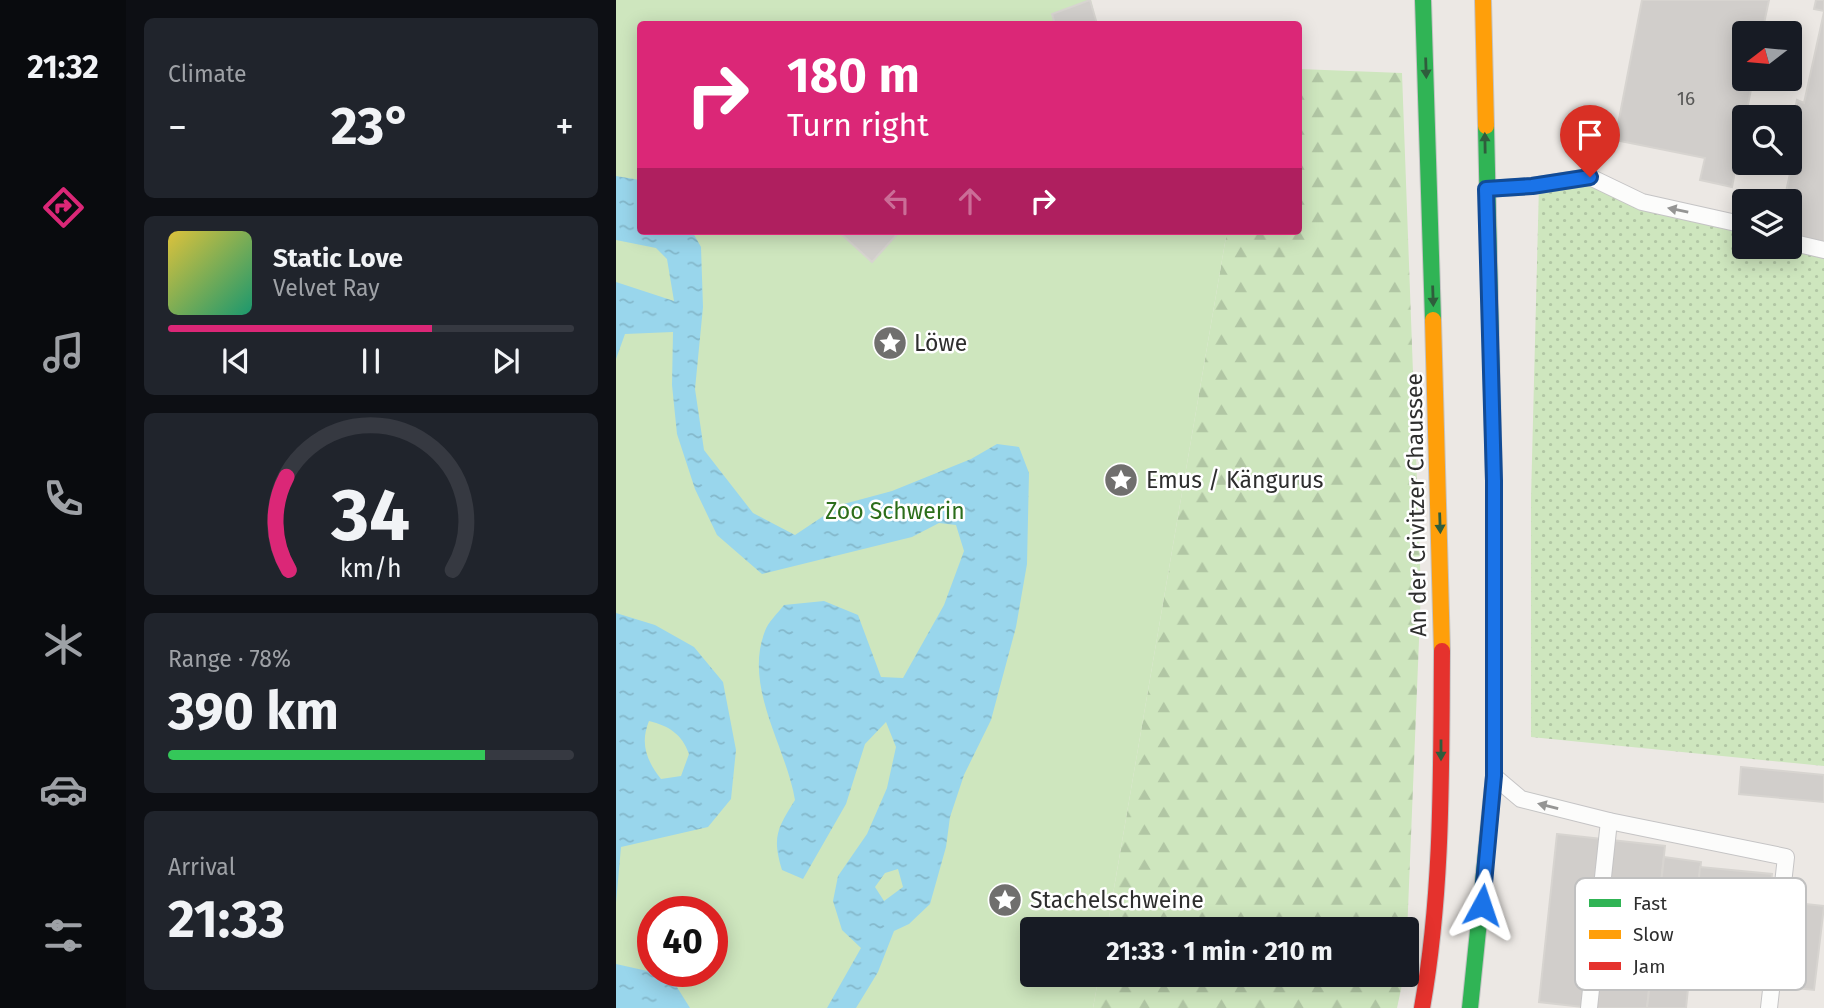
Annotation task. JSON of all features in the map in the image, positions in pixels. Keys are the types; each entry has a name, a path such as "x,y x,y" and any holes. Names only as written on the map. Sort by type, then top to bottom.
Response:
{"street":[{"name":"An der Crivitzer Chaussee","path":"1422,1008 1428,975 1441,814 1442,594 1423,0"},
{"path":"1470,1008 1494,776 1494,481 1483,0"}],"lane":[{"path":"1486,189 1532,186 1590,177 1642,202 1732,222"},
{"path":"1802,245 1824,250"},
{"path":"1494,776 1521,799 1609,821 1786,856 1784,878"},
{"path":"1603,878 1609,821"},
{"path":"1589,1008 1591,990"},
{"path":"1769,1008 1771,990"}],"green space":[{"name":"Zoo Schwerin","path":"616,0 1091,0 1096,21 637,21 637,235 1226,235 1109,917 1020,917 1020,987 1097,987 1093,1008 616,1008"},
{"path":"1302,69 1402,73 1421,591 1408,917 1109,917 1226,235 1302,235"},
{"path":"1590,177 1642,202 1732,222 1732,259 1802,259 1802,249 1824,250 1824,766 1531,737 1531,498 1539,185"},
{"path":"1097,987 1401,987 1397,1008 1093,1008"}],"water":[{"path":"616,176 637,180 637,235 694,235 701,247 703,307 695,389 704,450 753,513 795,535 840,505 892,491 971,459 997,444 1019,447 1029,473 1027,564 1016,627 991,720 964,775 950,817 946,847 930,904 909,924 894,931 878,972 856,1008 827,1008 861,948 842,930 833,901 838,876 867,834 887,788 896,747 886,722 865,744 846,804 803,879 782,870 777,849 778,834 795,800 762,695 760,652 766,628 784,605 824,601 858,615 881,677 903,678 944,605 964,551 956,525 939,523 912,537 762,574 717,535 695,489 677,434 672,385 673,332 625,334 616,359 616,282 674,301 667,259 656,248 616,240","holes":["898,869 903,887 884,901 875,887 885,873"]},
{"path":"616,613 655,625 694,647 723,682 736,750 731,799 708,827 621,847 616,903","holes":["649,721 669,728 686,747 689,754 681,776 661,779 648,758 646,729"]},
{"path":"616,964 637,969 637,987 677,987 690,1008 616,1008"}],"building":[{"path":"1090,0 1096,21 1054,21 1052,14"},
{"path":"1642,0 1769,0 1765,21 1732,21 1732,91 1751,91 1748,105 1732,105 1732,175 1734,175 1732,187 1700,180 1705,158 1615,140"},
{"path":"1816,0 1824,0 1824,11 1814,9"},
{"path":"1824,12 1824,243 1802,238 1802,189 1787,189 1790,175 1802,175 1802,105 1796,105 1797,100 1804,103"},
{"path":"842,235 896,235 872,262"},
{"path":"1741,767 1824,775 1824,802 1739,794"},
{"path":"1557,834 1665,846 1661,878 1575,878 1575,990 1649,990 1647,1008 1592,1008 1539,1002"},
{"path":"1664,857 1701,862 1699,878 1662,878"},
{"path":"1700,867 1772,874 1772,878 1699,878"},
{"path":"1806,904 1824,906 1814,990 1806,989"},
{"path":"1649,990 1688,990 1686,1008 1647,1008"}],"traffic: fast":[{"path":"1423,0 1433,320"},
{"path":"1470,1008 1494,776 1494,481 1486,126"}],"traffic: slow":[{"path":"1483,0 1486,126"},
{"path":"1433,320 1442,651"}],"traffic: jam":[{"path":"1422,1008 1437,875 1442,651"}],"place":[{"name":"Löwe","path":"890,343"},
{"name":"Emus / Kängurus","path":"1121,480"},
{"name":"Stachelschweine","path":"1005,900"}],"route":[{"path":"1482,905 1494,776 1494,481 1486,189 1532,186 1590,177"}]}
